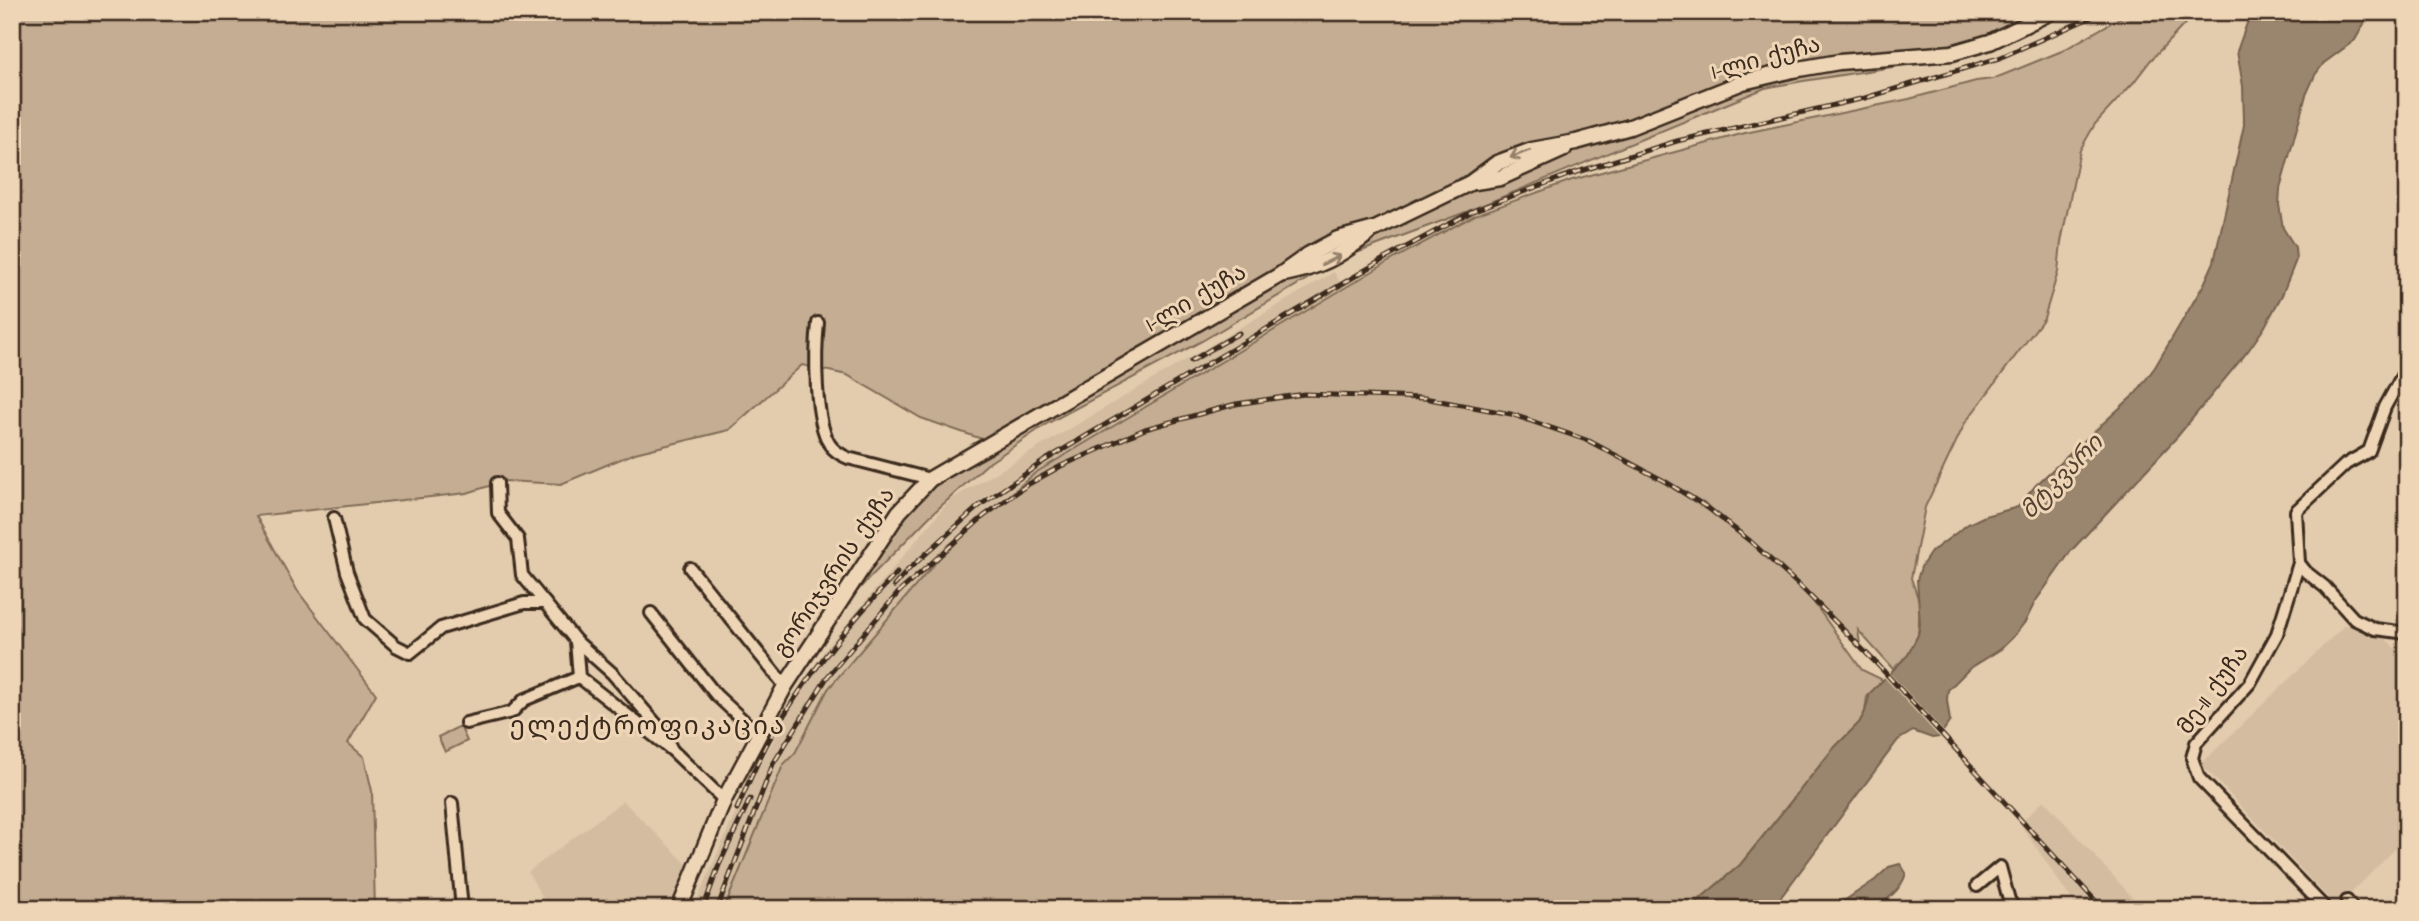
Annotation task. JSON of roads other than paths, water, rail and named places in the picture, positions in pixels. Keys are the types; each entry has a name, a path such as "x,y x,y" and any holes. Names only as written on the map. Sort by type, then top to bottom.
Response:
{"main road":[{"name":"1-ლი ქუჩა","path":"1135,360 1338,239 1375,229 1470,183 1500,178 1576,142 1630,127 1743,82 1793,69 1839,62 1952,53 1990,42 2051,12"},
{"name":"გორიჯვრის ქუჩა","path":"679,909 724,800 785,685 899,512 930,479 1135,360"}],"street":[{"path":"818,323 817,386 828,443 836,453 848,458 930,479"},
{"name":"მე-11 ქუჩა","path":"2326,909 2199,778 2192,758 2196,743 2250,683 2277,634 2299,563 2296,511 2346,464 2369,451 2385,407 2407,367"},
{"path":"497,483 498,513 518,539 522,575 576,641 612,673 663,732 672,750"},
{"path":"334,518 347,572 365,619 396,646 410,653 441,628 524,603 545,603"},
{"path":"2299,563 2354,619 2375,629 2407,632"},
{"path":"690,568 785,685"},
{"path":"651,613 716,695 758,734"},
{"path":"576,641 579,677 672,750 724,800"},
{"path":"466,723 512,712 524,700 579,677"},
{"path":"452,803 464,906"},
{"path":"1977,886 2000,867 2009,900 2015,909"}],"water":[{"name":"მტკვარი","path":"2251,12 2371,12 2355,40 2324,63 2306,95 2280,189 2279,205 2283,228 2295,247 2296,260 2282,295 2264,328 2177,437 2071,551 2013,637 2001,649 1969,669 1948,690 1950,721 1939,737 1932,738 1913,731 1898,740 1772,909 1688,909 1740,865 1833,749 1859,723 1870,693 1908,655 1918,635 1920,624 1917,580 1921,567 1931,552 1968,524 1985,516 2018,507 2036,485 2136,393 2155,367 2214,262 2244,125 2243,86 2237,51"},
{"path":"1900,864 1906,873 1904,879 1896,891 1879,905 1866,909 1832,909 1875,880 1889,867"}],"railway":[{"path":"894,586 979,506 1044,461 1384,259 1475,210 1571,174 1677,141 1865,98 1999,58 2103,12"},
{"path":"1191,361 1239,333"},
{"path":"717,909 773,764 828,676 899,592 984,516 1027,485 1061,466 1145,429 1236,404 1304,394 1424,398 1511,414 1589,441 1708,508 1750,541 1803,589 1878,665 2103,909"},
{"path":"737,809 765,748 797,695 845,632 897,573"},
{"path":"703,909 719,865 750,799"}],"district":[{"name":"ელექტროფიკაცია","path":"648,726"}]}
